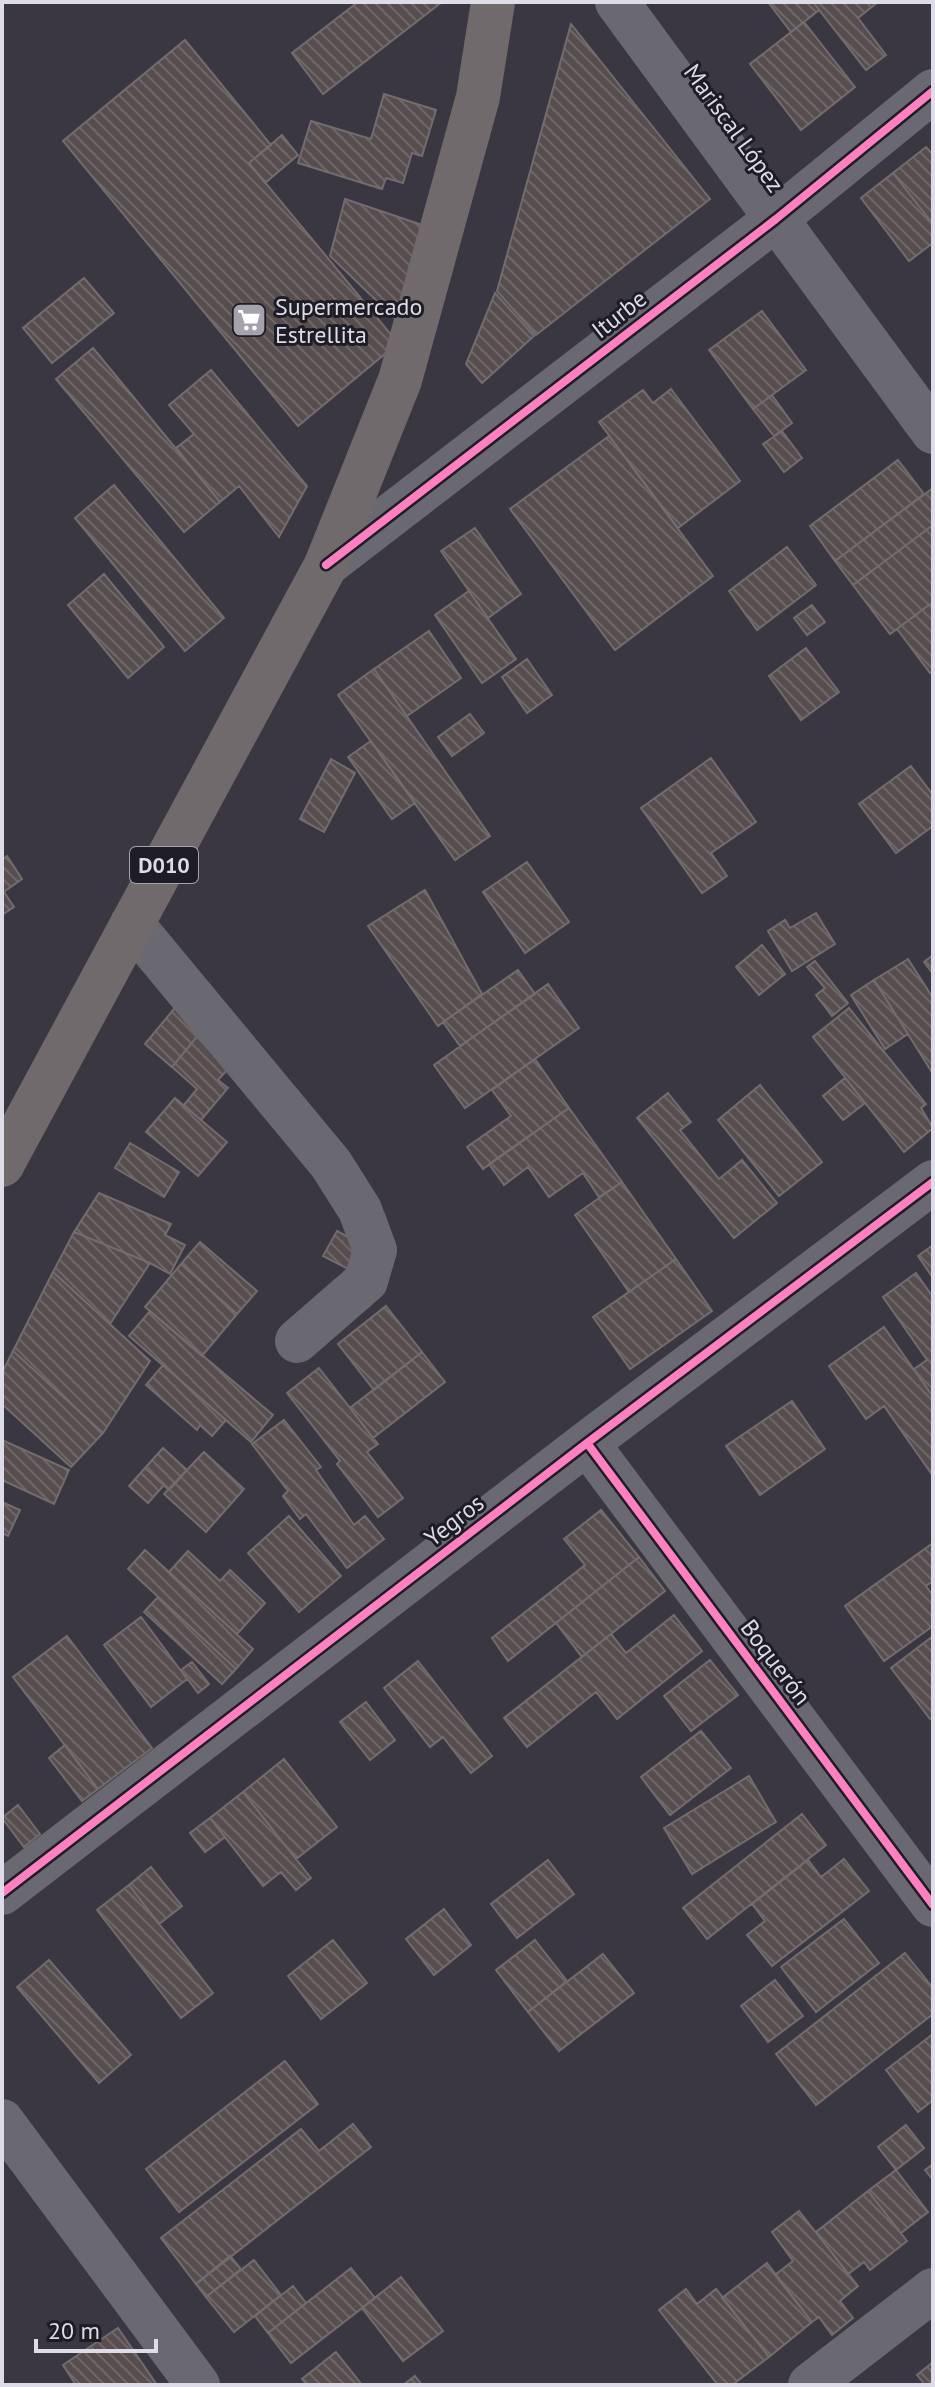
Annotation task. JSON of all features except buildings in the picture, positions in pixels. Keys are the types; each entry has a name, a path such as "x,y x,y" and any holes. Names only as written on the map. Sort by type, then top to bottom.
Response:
{"main road":[{"name":"D010","path":"2,1165 326,565 400,380 478,97 493,2"}],"street":[{"name":"Mariscal López","path":"617,2 933,432"},
{"name":"Iturbe","path":"326,565 776,219 933,91"},
{"path":"132,924 331,1164 360,1210 375,1250 366,1281 297,1341"},
{"name":"Yegros","path":"2,1893 587,1443 933,1182"},
{"name":"Boquerón","path":"587,1443 933,1905"},
{"path":"2,2121 198,2385"},
{"path":"810,2385 933,2290"}],"cycle path":[{"path":"326,565 776,219 933,91"},
{"path":"2,1893 587,1443 933,1182"},
{"path":"587,1443 933,1905"}],"place":[{"name":"Supermercado Estrellita","path":"249,320"}]}
